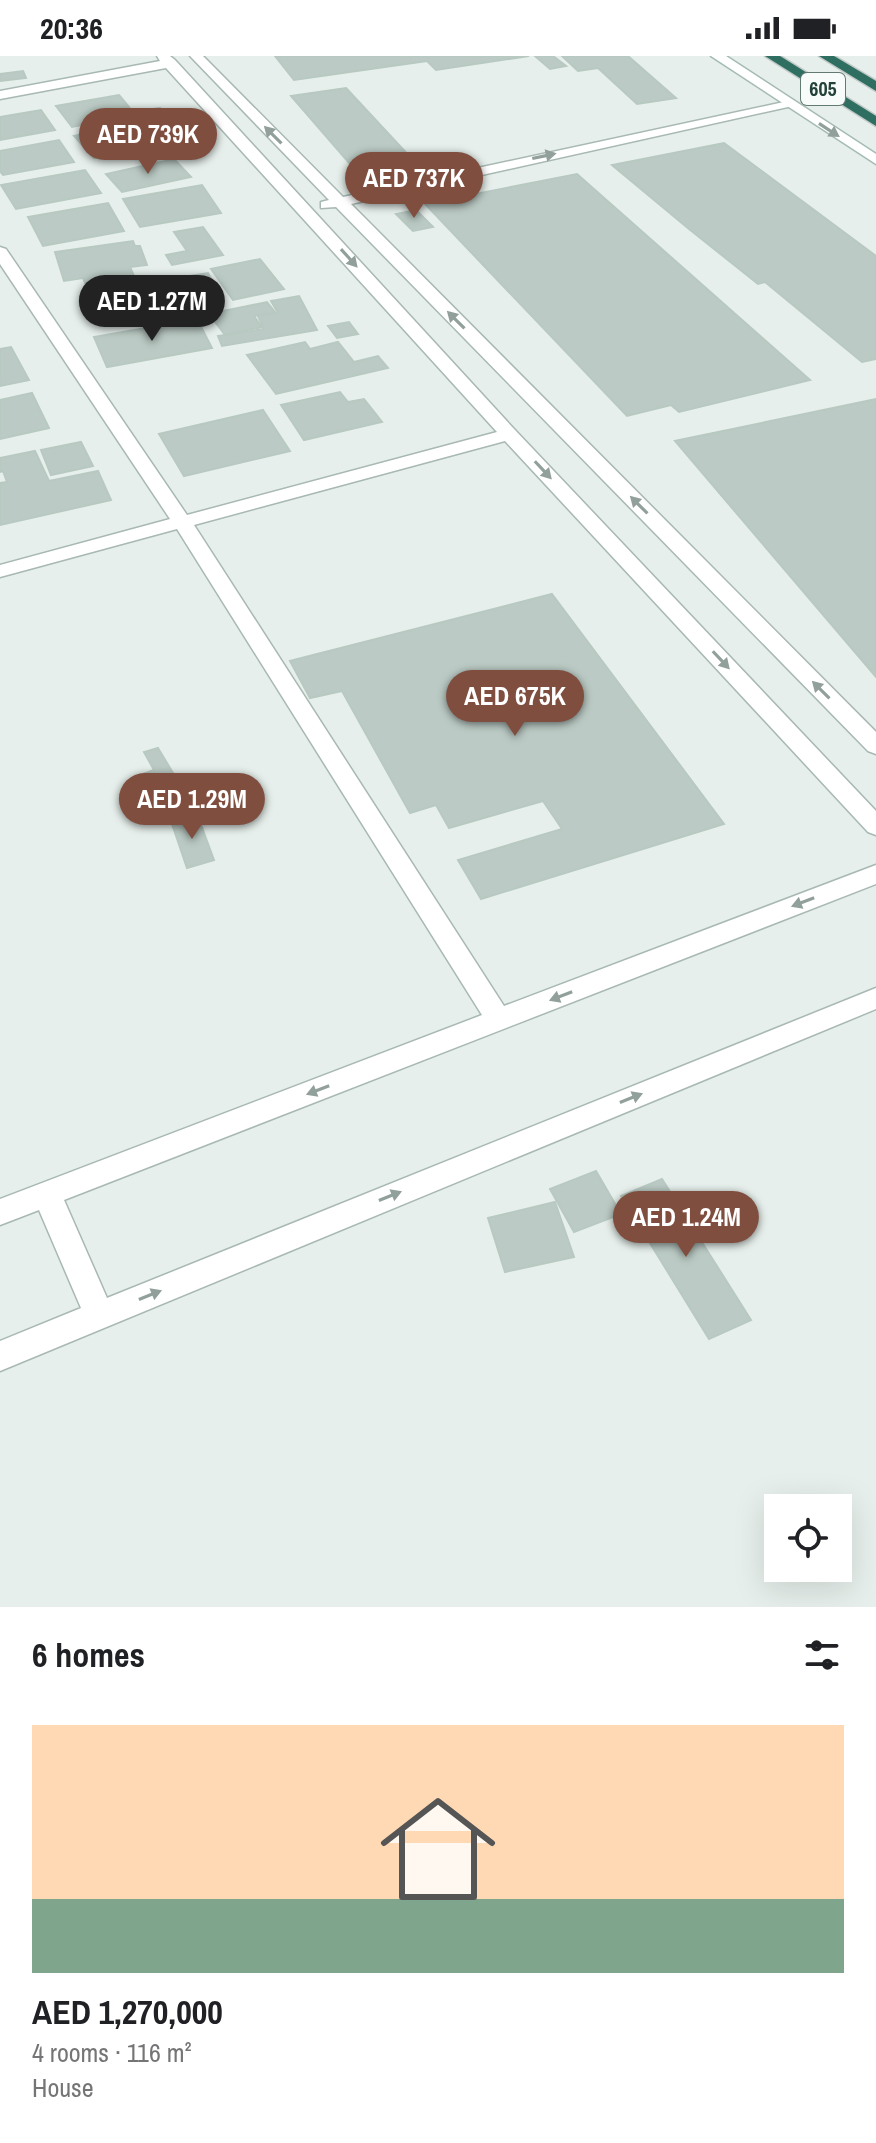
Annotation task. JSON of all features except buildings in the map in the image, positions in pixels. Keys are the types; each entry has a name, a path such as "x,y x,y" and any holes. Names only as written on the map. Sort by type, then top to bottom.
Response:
{"highway":[{"name":"605","path":"771,56 876,122"},
{"name":"605","path":"825,56 876,87"}],"street":[{"path":"196,56 336,191 876,746"},
{"path":"717,56 876,160"},
{"path":"0,95 166,59 509,434 876,826"},
{"path":"617,125 771,91"},
{"path":"298,203 336,191 788,103"},
{"path":"0,252 182,522 499,1020"},
{"path":"0,571 509,434"},
{"path":"0,1212 876,874"},
{"path":"0,1356 876,998"},
{"path":"47,1194 99,1315"}]}
